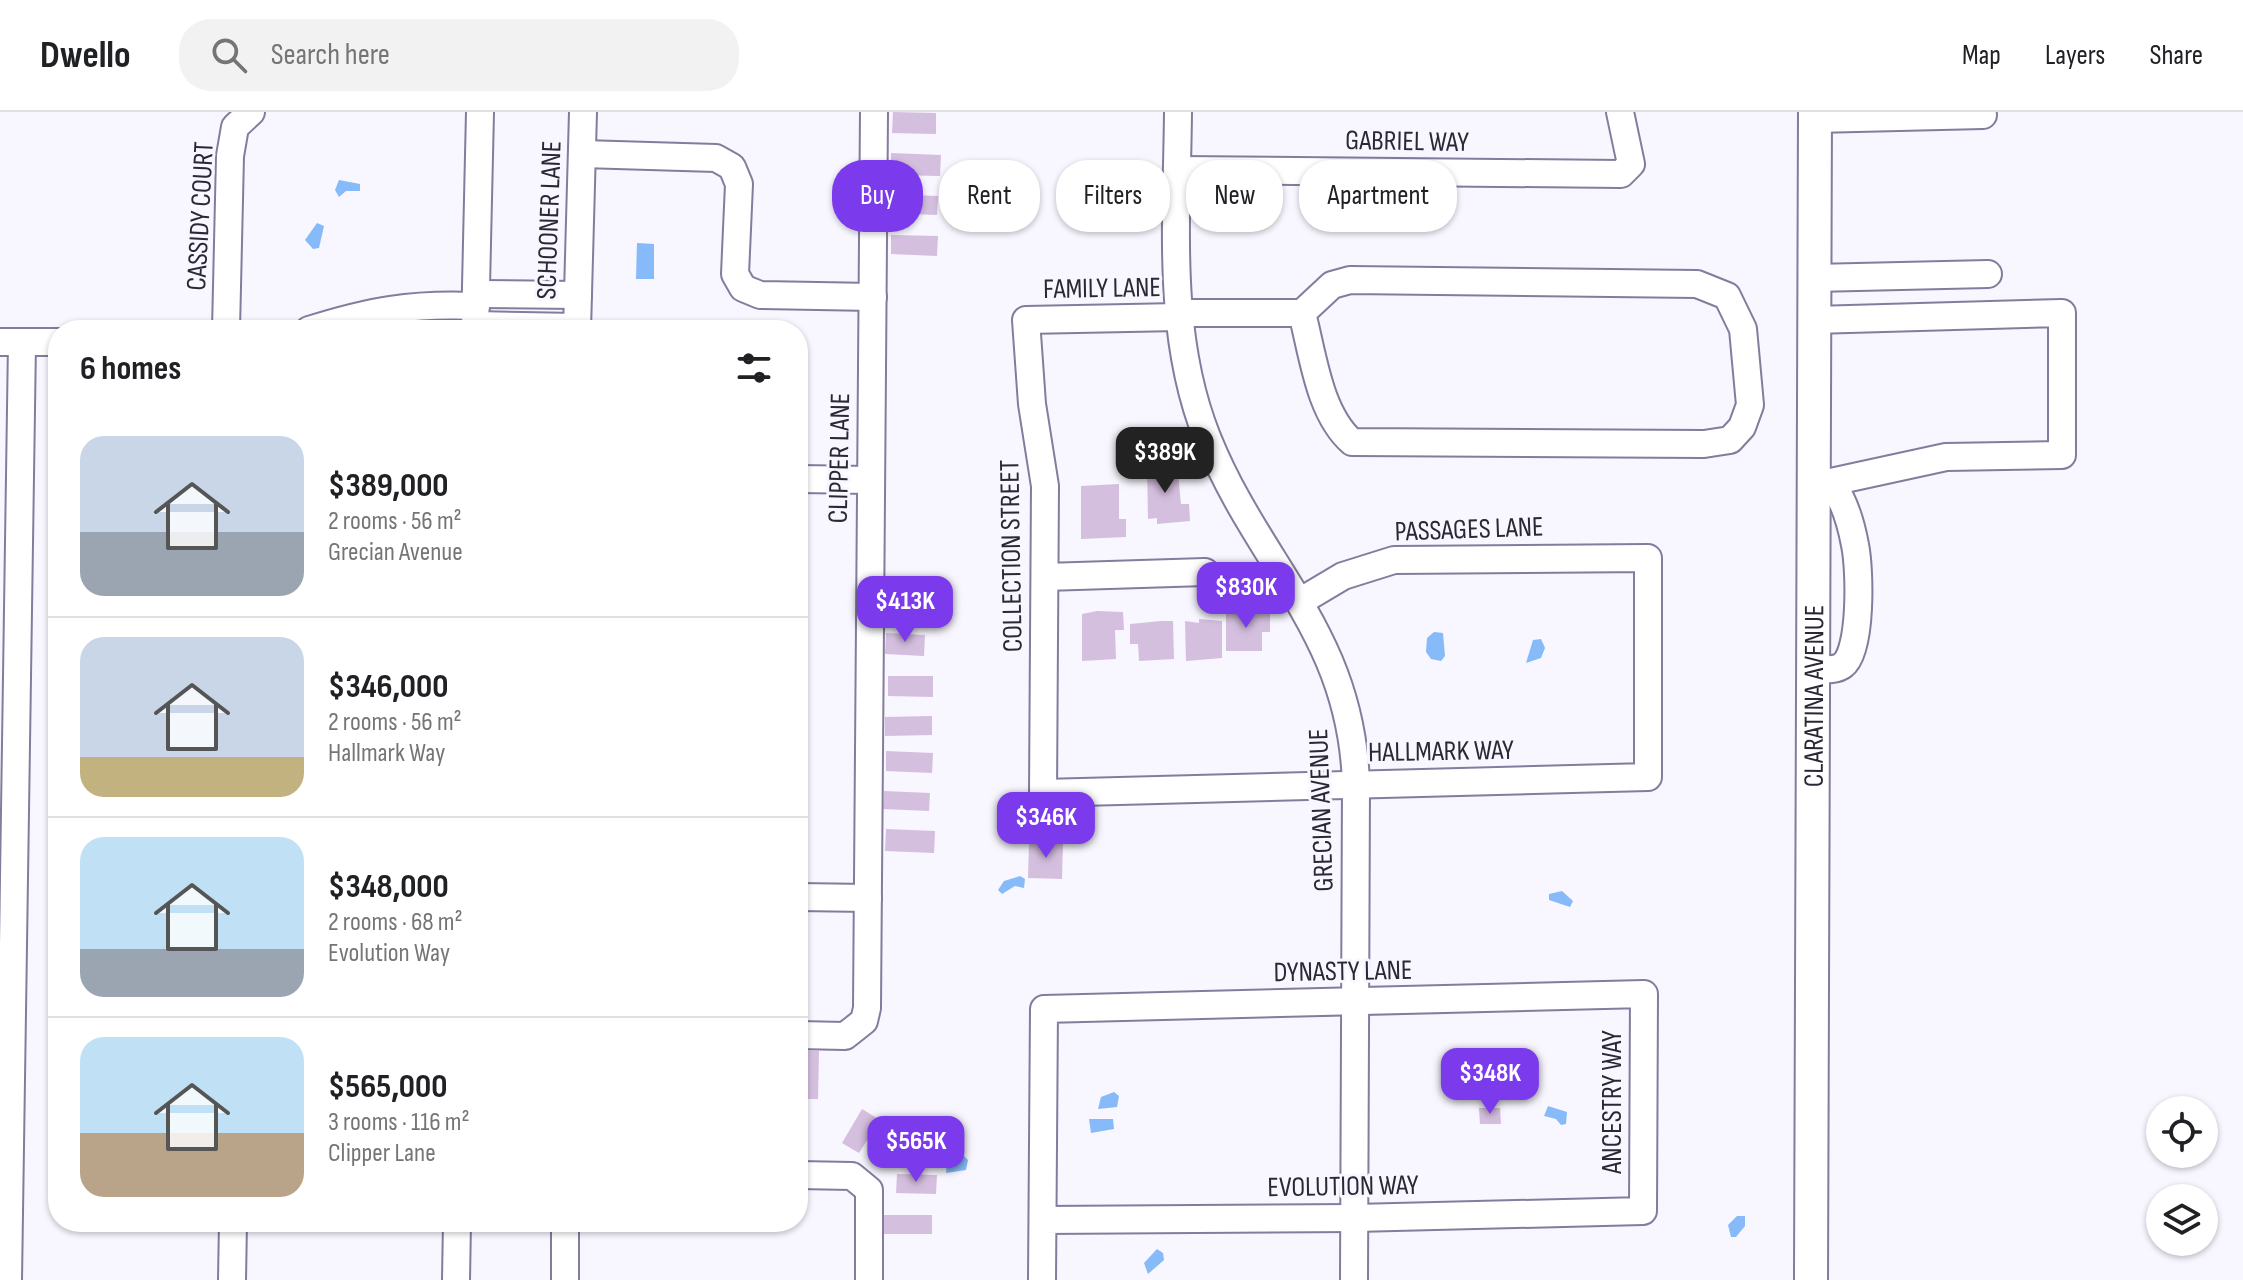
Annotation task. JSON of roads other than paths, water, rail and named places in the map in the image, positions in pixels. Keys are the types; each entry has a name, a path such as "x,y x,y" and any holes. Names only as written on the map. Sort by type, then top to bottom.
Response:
{"main road":[{"name":"CLARATINA AVENUE","path":"1811,1280 1813,669 1823,482 1814,320 1815,116"}],"street":[{"name":"CASSIDY COURT","path":"226,320 230,156 235,127 251,112"},
{"path":"476,314 480,112"},
{"name":"SCHOONER LANE","path":"577,320 583,112"},
{"name":"CLIPPER LANE","path":"808,1035 845,1036 864,1021 868,898 874,112"},
{"name":"GRECIAN AVENUE","path":"1178,112 1179,315 1194,395 1221,470 1301,601 1333,663 1352,728 1356,785 1355,1218 1358,1272"},
{"name":"GABRIEL WAY","path":"1178,170 1621,174 1631,164 1620,112"},
{"path":"1815,116 1983,115"},
{"path":"583,154 716,158 732,167 739,184 735,274 743,288 760,295 873,297"},
{"path":"1814,278 1988,274"},
{"path":"1350,280 1697,284 1727,296 1743,329 1750,405 1742,427 1730,440 1704,444 1352,442 1342,433 1327,405 1302,313 1332,285 1350,280"},
{"path":"476,314 578,295"},
{"path":"340,320 399,306 519,320"},
{"name":"FAMILY LANE","path":"1026,320 1302,313"},
{"path":"1814,320 2062,313 2062,455 1946,457 1823,482"},
{"name":"COLLECTION STREET","path":"1026,320 1027,362 1045,486 1043,793"},
{"path":"8,1280 11,342 48,342"},
{"path":"808,479 870,480"},
{"path":"1813,669 1840,668 1846,663 1856,640 1856,547 1841,496 1823,482"},
{"name":"PASSAGES LANE","path":"1301,601 1343,576 1376,564 1411,558 1648,558 1648,777"},
{"path":"1045,577 1205,572"},
{"name":"HALLMARK WAY","path":"1043,793 1648,777"},
{"path":"808,897 868,898"},
{"name":"DYNASTY LANE","path":"1043,1220 1044,1009 1644,994"},
{"name":"ANCESTRY WAY","path":"1643,1211 1644,994"},
{"path":"808,1175 852,1176 869,1190 869,1280"},
{"name":"EVOLUTION WAY","path":"1043,1220 1355,1218 1643,1211"},
{"path":"1042,1280 1043,1220"},
{"path":"232,1280 233,1232"},
{"path":"456,1280 457,1232"},
{"path":"565,1232 565,1280"}],"water":[{"path":"339,180 360,184 360,191 346,191 339,197 335,190"},
{"path":"317,223 324,226 319,248 313,249 305,240"},
{"path":"637,243 654,244 654,279 636,279"},
{"path":"1434,632 1443,633 1445,656 1441,661 1431,659 1426,652 1427,638"},
{"path":"1541,639 1545,648 1541,658 1526,663 1533,640"},
{"path":"1020,876 1025,879 1024,888 1015,886 1002,894 998,890 1004,881"},
{"path":"1562,891 1573,901 1570,907 1549,900 1549,894"},
{"path":"1514,1078 1521,1078 1522,1086 1507,1099 1502,1092"},
{"path":"1114,1092 1119,1096 1117,1107 1098,1109 1101,1097"},
{"path":"1548,1106 1567,1112 1566,1124 1561,1125 1556,1119 1544,1116"},
{"path":"1089,1119 1113,1119 1114,1129 1091,1133"},
{"path":"964,1156 968,1160 966,1170 946,1173 947,1160"},
{"path":"1737,1216 1745,1216 1745,1226 1736,1237 1731,1237 1728,1225"},
{"path":"1157,1249 1163,1253 1164,1260 1148,1274 1144,1263"}]}
